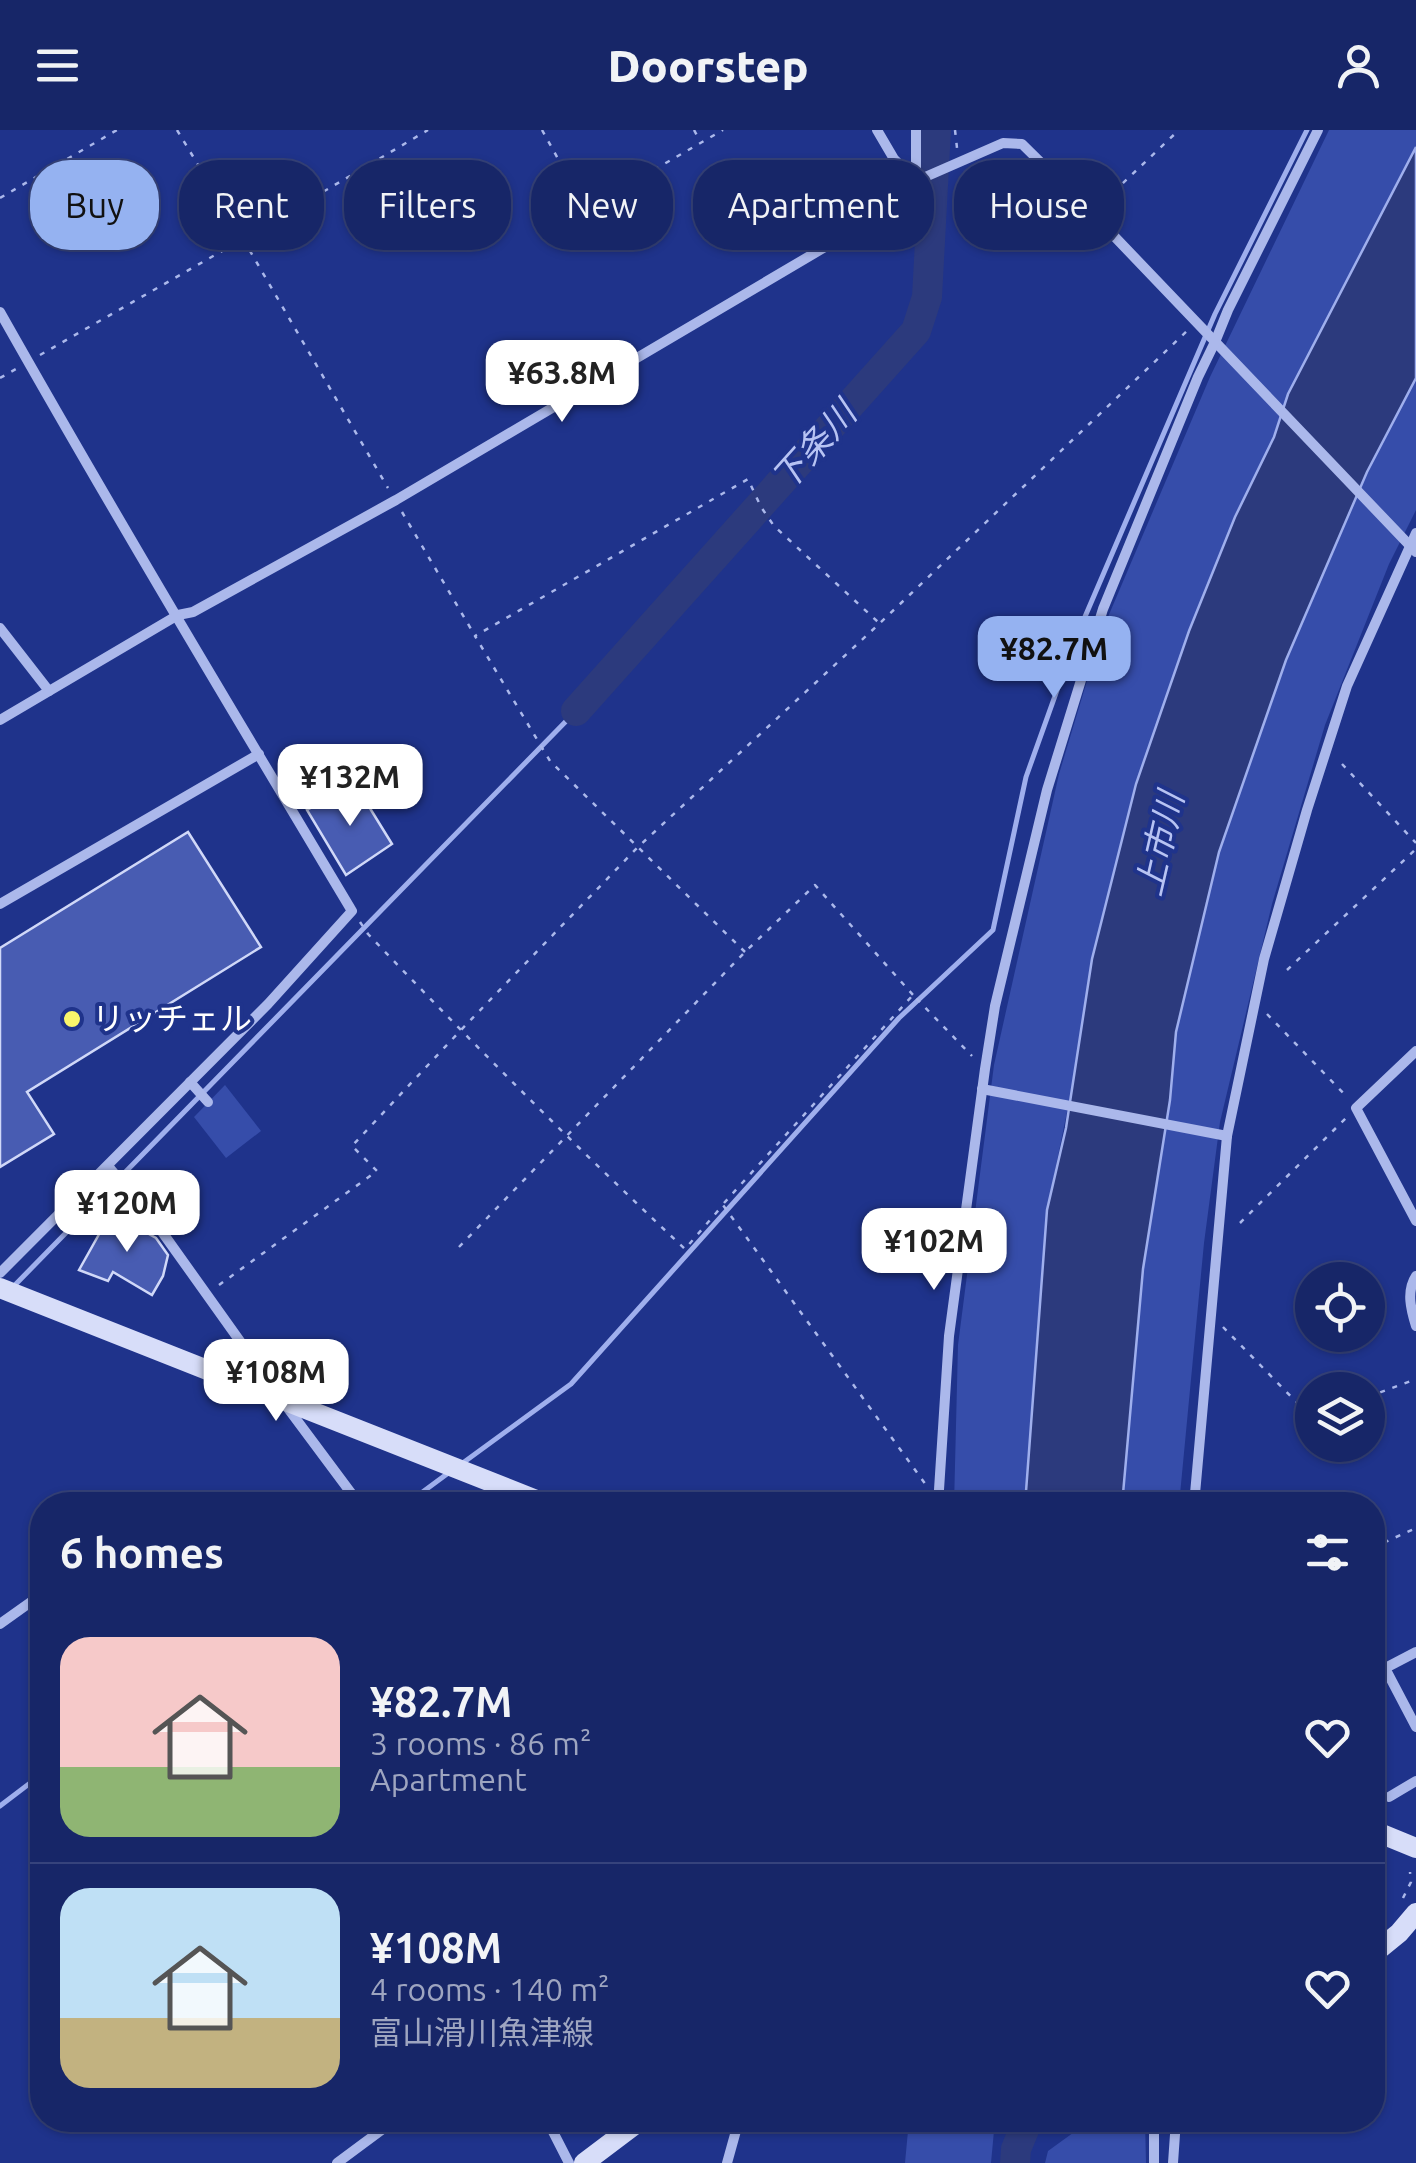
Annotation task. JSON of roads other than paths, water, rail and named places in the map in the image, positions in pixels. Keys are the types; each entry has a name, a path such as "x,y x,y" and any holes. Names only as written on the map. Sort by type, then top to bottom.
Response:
{"main road":[{"path":"0,1288 516,1492"},
{"path":"1385,1835 1416,1848"},
{"path":"1385,1944 1399,1933 1408,1908"},
{"path":"584,2163 625,2132"}],"street":[{"path":"877,130 895,160"},
{"path":"916,130 916,160"},
{"path":"939,1492 949,1336 984,1069 1042,809 1103,609 1198,376 1318,130"},
{"path":"934,172 1003,143 1022,144 1409,545"},
{"path":"0,720 178,615 193,612 396,500 820,250"},
{"path":"0,312 100,490 352,911 110,1168 0,1272"},
{"path":"1195,1492 1227,1136 1264,959 1347,686 1416,533"},
{"path":"0,628 49,691"},
{"path":"0,904 259,754"},
{"path":"1416,1051 1356,1108 1416,1221"},
{"path":"190,1082 208,1102"},
{"path":"982,1089 1227,1136"},
{"path":"110,1168 128,1187 350,1492"},
{"path":"1416,1276 1410,1307 1416,1326"},
{"path":"0,1624 30,1603"},
{"path":"1416,1652 1385,1668 1416,1727"},
{"path":"1390,1797 1416,1781"},
{"path":"337,2163 378,2132"},
{"path":"554,2132 569,2163"},
{"path":"728,2163 736,2132"},
{"path":"1154,2132 1154,2163"},
{"path":"1173,2163 1175,2132"}],"water":[{"path":"1416,147 1416,378 1367,472 1286,660 1219,852 1176,1032 1170,1100 1143,1269 1123,1492 1026,1492 1047,1210 1066,1128 1092,959 1136,784 1189,631 1235,517 1274,437 1288,394"}],"waterway":[{"name":"下条川","path":"576,711 916,331 927,297 936,130"},
{"path":"460,1465 571,1384 899,1018 993,930 1026,777 1075,640 1215,314 1307,130"},
{"path":"12,1288 576,711"},
{"path":"423,1492 451,1471"},
{"path":"0,1806 30,1783"},
{"name":"上市川","path":"1015,2163 1023,2132"}],"place":[{"name":"リッチェル","path":"72,1019"}]}
